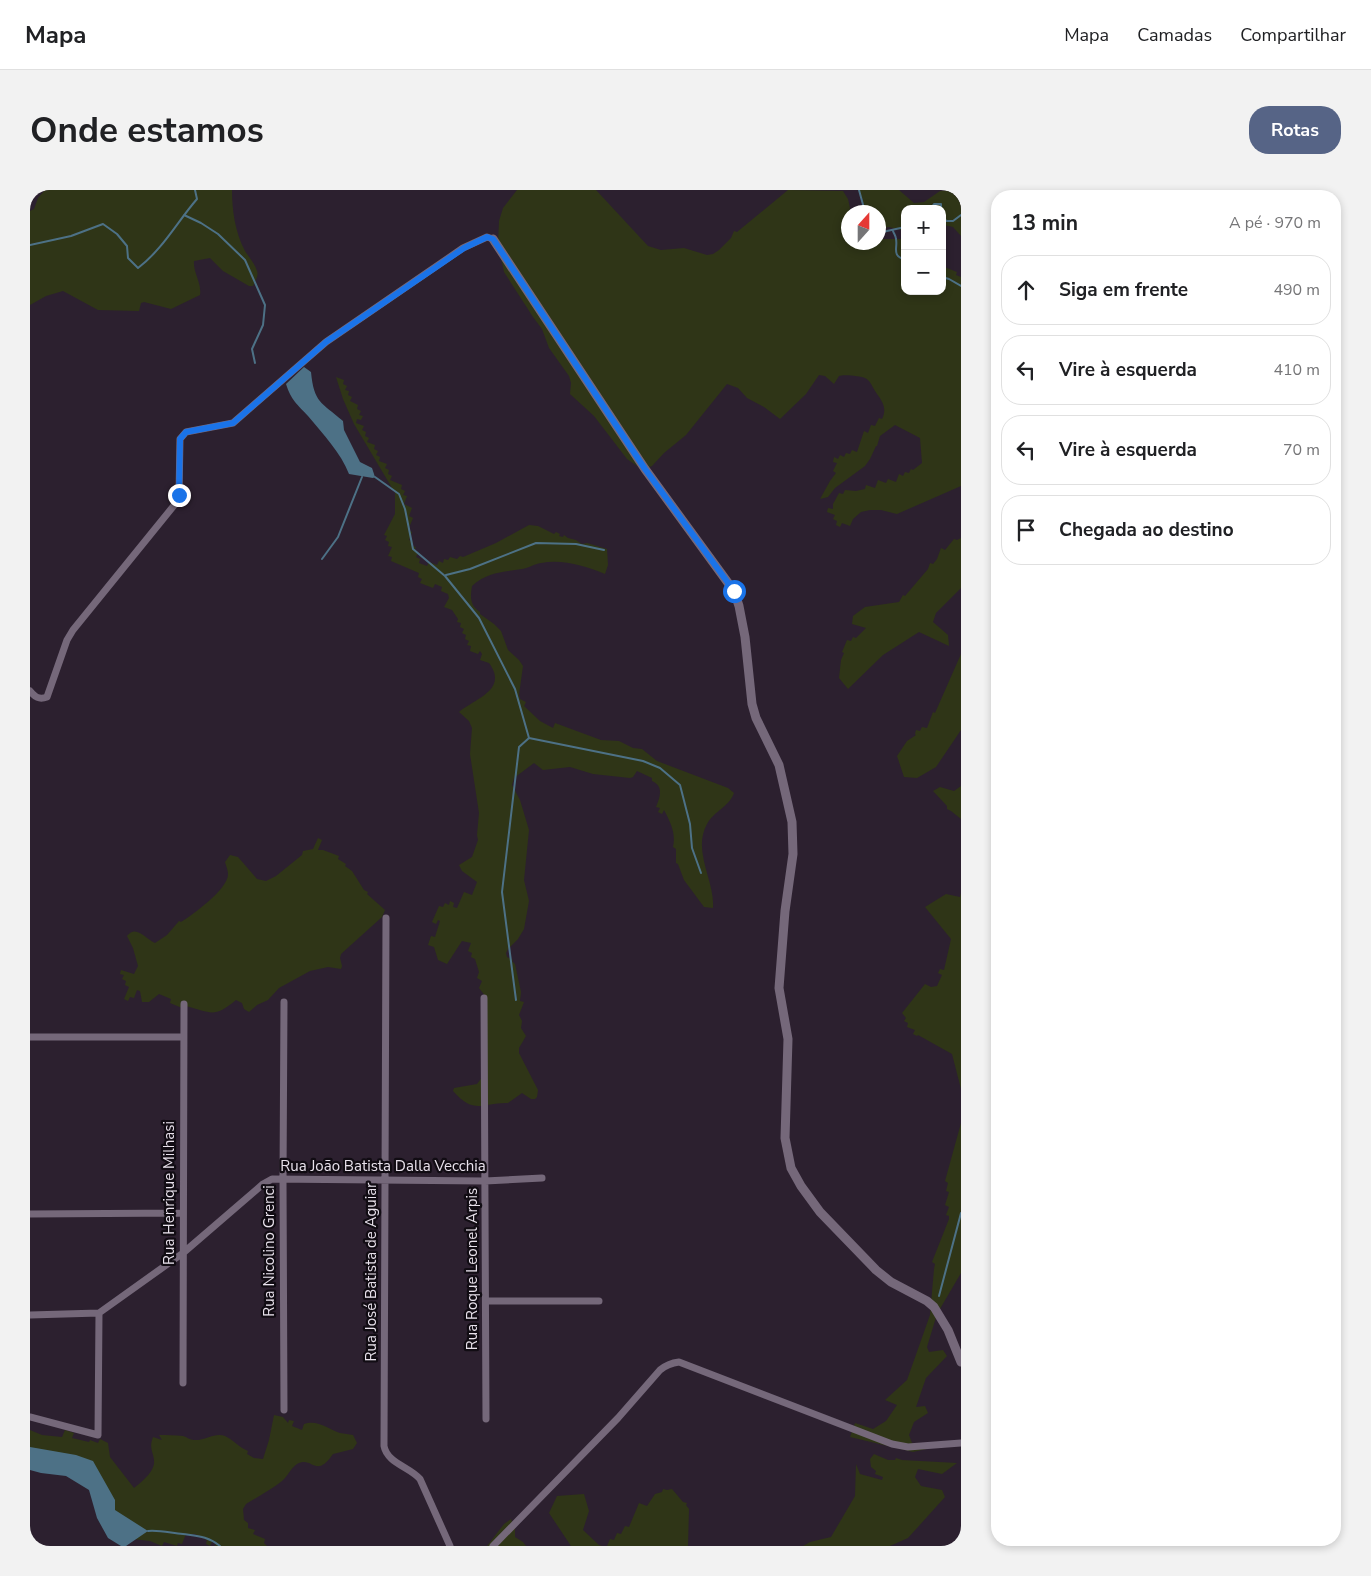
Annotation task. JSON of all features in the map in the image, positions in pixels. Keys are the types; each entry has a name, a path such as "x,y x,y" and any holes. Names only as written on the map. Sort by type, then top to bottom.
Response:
{"street":[{"path":"30,192 34,190"},
{"path":"30,691 42,699 47,698 67,640 73,630 176,503 179,495 180,439 182,435 186,432 233,423 326,342 464,248 487,237 493,239 645,469 734,591 745,637 752,704 756,718 779,765 792,822 793,854 785,911 779,988 788,1039 785,1138 791,1168 801,1186 820,1212 876,1270 891,1282 927,1301 934,1307 948,1330 961,1362"},
{"name":"Rua José Batista de Aguiar","path":"386,918 384,1446 388,1456 420,1479 450,1546"},
{"name":"Rua Roque Leonel Arpis","path":"484,998 486,1420"},
{"name":"Rua Nicolino Grenci","path":"284,1002 284,1410"},
{"name":"Rua Henrique Milhasi","path":"184,1004 184,1383"},
{"path":"30,1037 183,1037"},
{"name":"Rua João Batista Dalla Vecchia","path":"99,1314 183,1252 263,1184 272,1179 485,1181 542,1178"},
{"path":"30,1214 183,1213"},
{"path":"486,1301 599,1301"},
{"path":"30,1314 99,1314 98,1435 30,1417"},
{"path":"493,1546 592,1446 660,1370 674,1363 679,1362 892,1444 908,1447 961,1443"}],"green space":[{"path":"45,190 232,190 236,229 245,251 256,268 257,273 253,286 249,286 223,271 210,258 194,261 200,286 200,295 171,309 144,302 141,303 139,311 98,310 63,291 46,296 30,305 30,211 34,209 38,198"},
{"path":"517,190 596,190 648,246 661,250 684,248 707,255 719,250 731,238 734,231 737,232 788,190 843,191 849,205 841,205 841,250 886,250 886,239 901,239 901,295 946,295 946,268 957,272 956,275 961,277 961,486 897,514 881,510 870,510 861,512 853,519 850,526 842,523 840,527 836,525 837,521 833,519 835,515 827,512 828,508 833,509 833,504 839,493 843,494 845,490 856,491 865,489 866,485 875,488 878,480 886,483 888,479 896,482 899,474 903,476 905,472 909,473 911,469 913,470 922,463 920,438 895,425 880,436 877,446 865,466 835,488 828,497 820,499 836,473 833,471 837,463 833,462 834,457 838,459 840,455 844,457 846,453 850,454 852,450 857,452 864,431 868,433 871,425 875,426 879,418 882,419 884,415 883,404 871,383 863,377 848,375 839,376 834,384 825,376 819,375 806,394 780,419 764,407 747,398 738,388 727,384 686,435 664,453 652,466 643,470 627,459 594,416 570,394 571,383 569,376 549,348 542,329 504,272 498,244 499,221 503,208"},
{"path":"858,190 899,190 914,203 924,202 940,191 961,190 961,236 953,227 946,225 946,205 901,205 901,230 886,228 886,205 863,205"},
{"path":"336,377 344,380 343,384 347,386 345,390 349,391 348,395 352,397 350,401 358,405 357,409 361,411 359,415 363,416 361,420 357,419 356,423 364,426 362,430 366,432 365,436 369,438 367,442 375,445 374,449 378,451 376,455 380,457 379,461 387,464 385,468 389,470 388,474 392,476 390,480 402,485 401,489 405,491 403,495 407,496 404,504 412,508 409,516 413,518 408,530 412,532 409,540 413,542 412,546 416,547 414,551 418,553 416,557 420,559 419,563 427,566 429,562 437,565 439,561 443,563 444,559 448,560 450,557 457,559 460,556 463,557 496,543 529,525 538,526 554,534 556,532 560,534 559,536 563,537 564,535 582,544 587,543 607,549 608,565 605,574 574,564 549,562 489,575 472,586 471,597 474,607 501,631 508,650 523,666 519,695 520,699 526,702 524,706 540,721 553,728 555,723 601,740 619,741 633,748 642,749 657,761 728,788 734,793 729,802 713,816 703,834 703,855 711,887 713,908 704,907 684,880 676,863 676,849 673,847 672,828 664,810 662,814 658,812 660,808 656,807 660,796 660,789 652,781 652,778 637,771 630,778 593,774 570,767 543,770 534,763 514,778 512,785 520,800 529,830 524,880 529,901 524,929 506,953 507,957 513,960 515,964 521,992 520,1001 524,1002 519,1015 522,1021 521,1028 526,1036 519,1048 519,1053 538,1090 535,1099 531,1099 522,1093 508,1103 473,1106 461,1099 453,1091 454,1088 477,1084 483,1076 486,997 479,988 482,981 477,978 479,972 475,959 471,957 472,953 468,951 471,943 462,941 447,964 438,960 434,947 428,945 431,936 435,937 440,921 438,920 436,924 432,922 439,906 443,907 445,903 449,905 450,901 454,903 453,907 457,908 464,892 472,895 477,882 462,871 459,865 472,857 478,840 479,813 470,754 472,728 469,721 459,712 487,693 495,680 494,672 489,663 480,660 482,654 480,651 478,654 470,651 471,646 467,645 469,641 465,639 466,635 462,633 464,629 460,627 461,623 457,622 458,619 452,610 444,607 449,598 448,594 441,591 442,587 435,584 433,588 420,583 422,579 418,577 419,573 391,561 392,557 388,556 392,547 388,546 389,542 385,540 387,536 384,535 395,514 395,493 354,424"},
{"path":"961,538 961,588 936,613 933,622 948,635 949,646 919,632 883,655 848,689 839,678 841,660 844,653 842,652 847,640 851,641 853,637 856,638 866,628 852,624 853,616 865,607 899,602 903,595 905,596 928,569 930,563 933,564 937,559 941,548 945,550 954,539"},
{"path":"961,654 961,730 936,767 917,778 904,777 897,756 907,741 916,735 916,730 920,731 922,727 927,728"},
{"path":"961,786 961,819 947,809 947,806 933,791 940,787 954,791"},
{"path":"318,838 322,840 318,850 339,856 338,859 352,871 364,890 368,892 367,894 385,910 382,917 341,954 341,969 328,967 310,971 279,988 268,1000 257,1005 249,1012 244,1009 242,1003 236,1000 223,1010 207,1012 186,1006 182,1008 170,1003 171,999 159,994 149,1002 142,1002 140,991 137,990 134,998 130,997 128,1001 124,999 129,987 125,985 126,981 122,979 124,975 120,974 121,970 134,974 138,966 133,948 127,936 130,933 137,932 155,943 167,935 179,921 181,922 194,914 217,893 227,880 228,874 225,862 230,855 238,857 257,879 266,881 276,876 302,855 303,851 313,849"},
{"path":"961,893 961,1089 952,1054 913,1034 915,1030 907,1027 908,1023 904,1021 906,1018 902,1013 925,984 931,987 937,986 942,975 938,973 940,969 944,970 951,939 925,907 946,894 960,897"},
{"path":"961,1123 961,1273 937,1314 927,1347 929,1352 943,1350 947,1356 926,1378 916,1407 925,1406 928,1413 914,1422 909,1435 912,1443 940,1446 913,1452 850,1437 855,1423 873,1429 886,1421 897,1405 885,1400 907,1380 930,1315 935,1264 932,1262 949,1219 949,1216 946,1215 949,1207 945,1205 949,1192 946,1191 948,1183 945,1181"},
{"path":"274,1415 283,1417 288,1423 289,1420 294,1421 292,1426 302,1430 304,1424 314,1423 340,1433 353,1435 357,1443 353,1449 333,1454 322,1465 318,1466 307,1462 297,1464 282,1481 246,1504 243,1509 244,1520 248,1523 248,1528 255,1530 253,1534 265,1539 264,1543 267,1546 215,1546 216,1543 212,1542 210,1546 206,1544 207,1540 195,1534 186,1534 182,1544 178,1543 177,1546 164,1542 162,1546 150,1541 133,1539 103,1498 30,1449 30,1430 42,1435 62,1437 65,1430 74,1433 72,1438 98,1443 100,1439 108,1443 110,1457 134,1488 146,1478 153,1468 154,1460 151,1445 153,1437 162,1440 159,1435 177,1435 198,1440 221,1435 248,1451 247,1454 254,1458 263,1459"},
{"path":"874,1454 888,1460 895,1460 896,1458 902,1460 957,1463 942,1474 918,1469 915,1477 921,1486 942,1490 945,1497 908,1538 890,1546 803,1546 810,1542 831,1537 855,1496 856,1464 860,1474 882,1480 883,1477 875,1474 876,1471 871,1467 870,1459"},
{"path":"663,1489 672,1489 683,1502 687,1503 686,1505 689,1509 688,1546 607,1546 610,1539 614,1540 617,1533 621,1534 625,1526 629,1527 639,1503 647,1506 655,1494 662,1492"},
{"path":"584,1494 589,1511 583,1530 602,1546 571,1546 549,1513 557,1496"},
{"path":"511,1519 515,1529 515,1537 526,1546 487,1546 504,1524"}],"water":[{"path":"304,367 311,372 314,390 320,401 343,421 344,430 360,462 372,468 375,477 349,474 346,466 331,444 292,398 286,384"},
{"path":"30,1447 76,1455 93,1461 115,1500 115,1510 148,1531 126,1546 121,1546 108,1538 97,1518 89,1490 66,1476 30,1470"}],"waterway":[{"path":"30,245 71,236 103,224 117,234 127,246 128,258 138,268 162,244 197,199 195,190"},
{"path":"859,190 863,205"},
{"path":"933,205 941,205"},
{"path":"184,215 218,234 245,260 265,305 263,325 252,349 255,363"},
{"path":"946,221 953,221 961,215"},
{"path":"886,231 901,228"},
{"path":"893,231 896,238 896,251 901,258"},
{"path":"946,278 961,286"},
{"path":"322,559 338,537 362,477"},
{"path":"375,477 399,494 405,509 413,549 445,576 479,618 515,689 529,738 519,747 502,892 516,1000"},
{"path":"446,575 470,569 536,543 576,544 604,550"},
{"path":"529,738 643,761 660,768 680,785 690,824 692,848 701,873"},
{"path":"939,1296 961,1213"},
{"path":"148,1531 198,1536 207,1538 220,1546"}],"route":[{"path":"179,495 180,439 182,435 186,432 233,423 326,342 464,248 487,237 493,239 645,469 734,591"}]}
